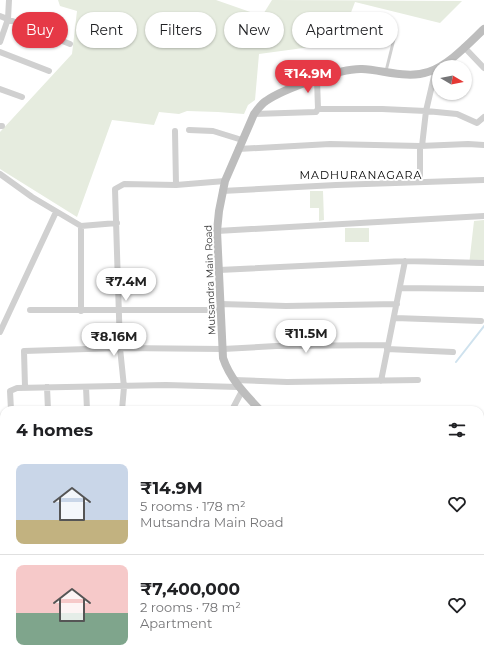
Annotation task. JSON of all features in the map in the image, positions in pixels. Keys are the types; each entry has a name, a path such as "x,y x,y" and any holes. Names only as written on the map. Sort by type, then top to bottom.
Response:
{"street":[{"path":"0,42 8,19 8,0"},
{"path":"0,16 70,44"},
{"name":"Mutsandra Main Road","path":"447,60 484,29"},
{"path":"464,47 484,68"},
{"path":"0,52 49,71"},
{"name":"Mutsandra Main Road","path":"256,406 238,386 226,367 223,349 217,231 222,191 225,181 254,114 267,100 317,79 350,69 418,74 432,69"},
{"path":"317,79 318,109"},
{"path":"420,182 421,146 426,111 432,85"},
{"path":"0,88 22,97"},
{"path":"254,114 316,112 318,109 382,108 457,114 477,123 484,117"},
{"path":"189,130 213,131 242,140"},
{"path":"175,131 176,185"},
{"path":"238,150 330,144 421,146 484,145"},
{"path":"0,174 56,212 81,226 117,223"},
{"path":"222,191 484,180"},
{"path":"123,406 124,387 120,348 115,189 124,184 176,185 225,181"},
{"path":"0,332 56,212"},
{"path":"217,231 484,216"},
{"path":"81,226 81,312"},
{"path":"219,270 405,261 484,263"},
{"path":"381,381 401,288 405,261"},
{"path":"401,288 484,289"},
{"path":"30,310 81,312 221,307 397,304"},
{"path":"395,318 481,321"},
{"path":"25,387 24,350 120,348 223,349 276,346 388,347 453,352"},
{"path":"11,406 10,391 25,387 124,387 166,385 238,386 287,382 418,380"},
{"path":"86,386 87,406"},
{"path":"233,406 238,386"},
{"path":"47,387 48,406"}],"lane":[{"path":"386,71 392,48"}],"shaded area":[{"path":"58,0 216,0 250,12 224,12 224,48 284,48 284,12 264,12 272,0 462,1 440,23 355,2 351,12 292,12 292,48 303,48 259,54 255,100 248,105 244,114 187,111 179,114 159,112 154,125 112,120 77,217 0,169 0,132 72,54 76,20 76,48 137,48 137,12 77,12 60,6"},
{"path":"310,191 323,191 324,220 319,221 319,208 310,208"},
{"path":"484,220 484,266 469,265 474,221"},
{"path":"345,228 369,228 369,242 345,242"}],"waterway":[{"path":"456,362 484,326"}],"district":[{"name":"MADHURANAGARA","path":"361,175"}]}
